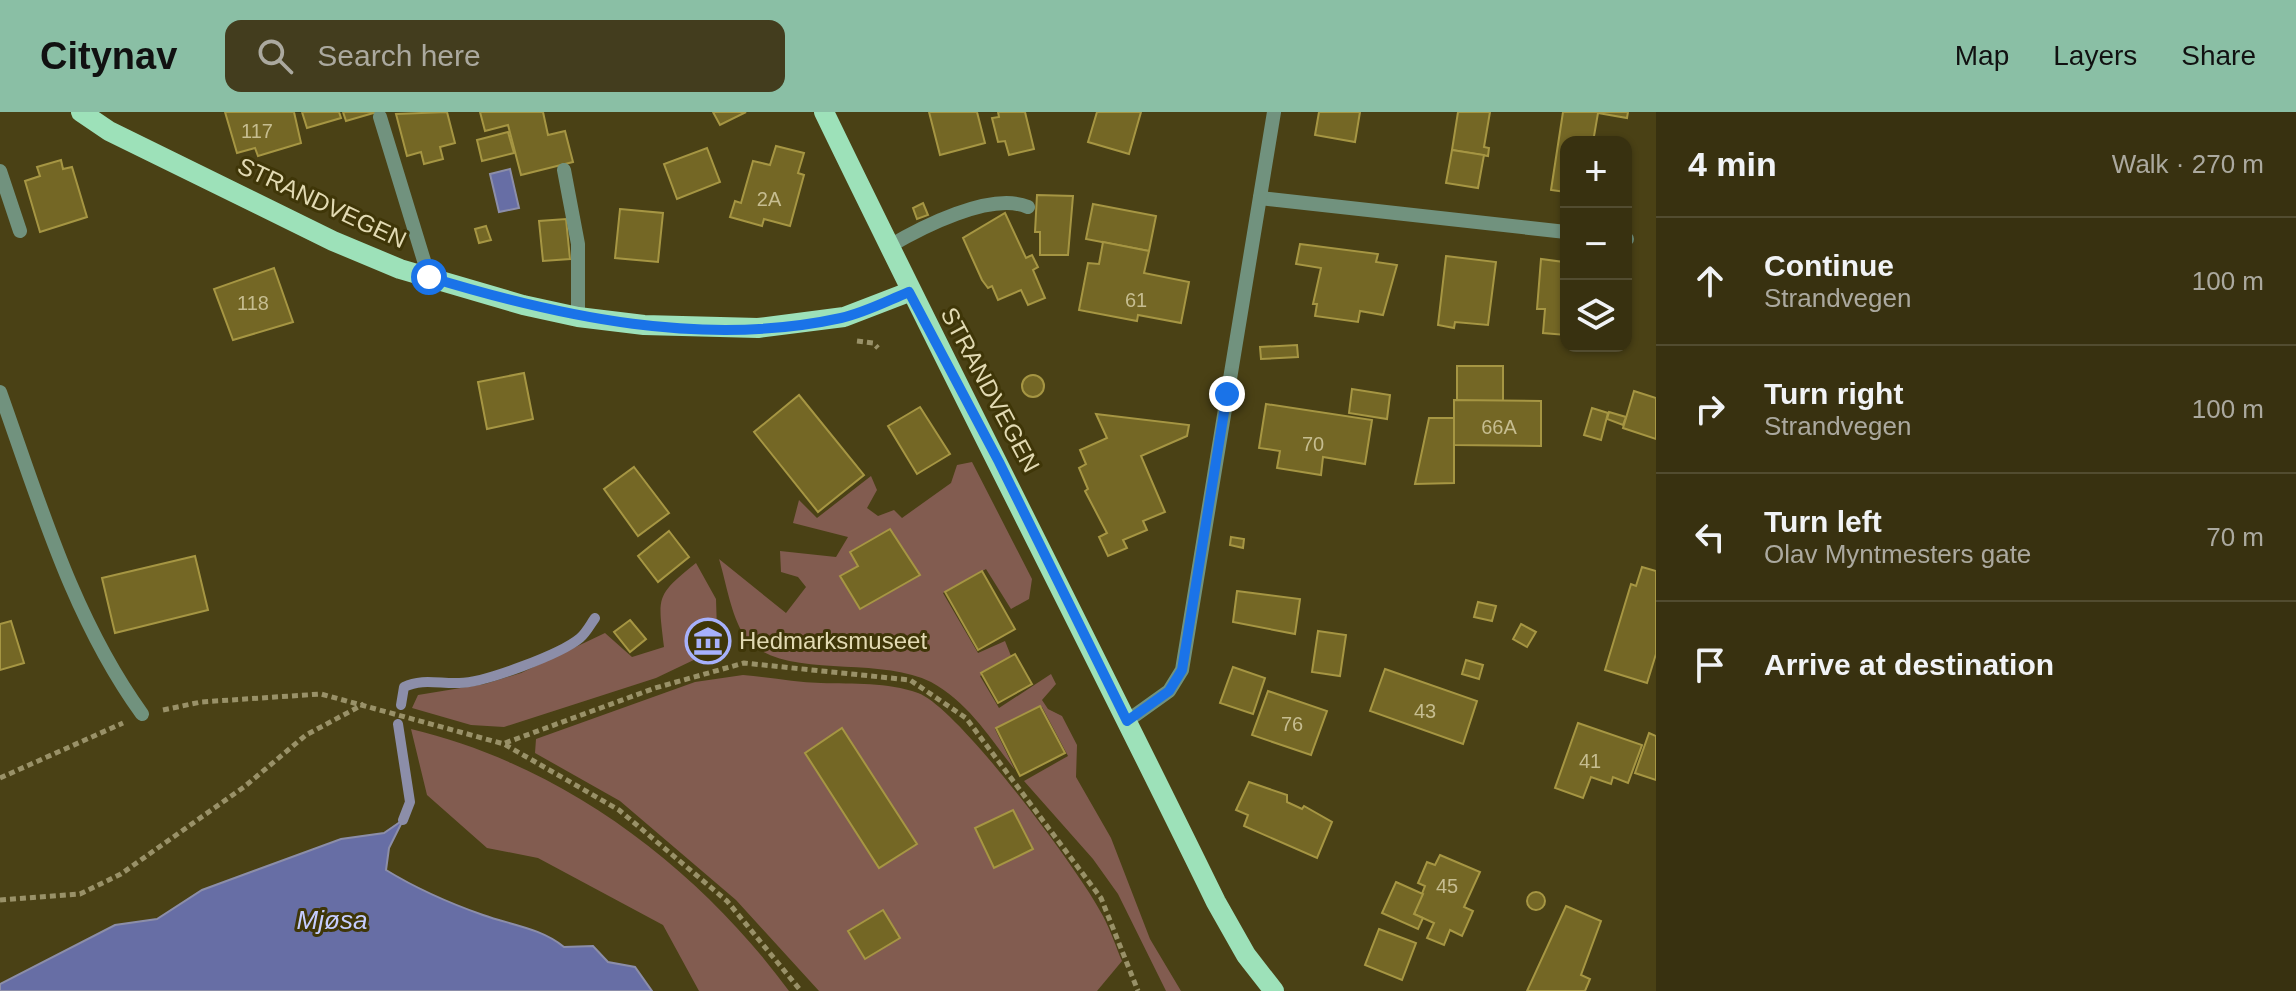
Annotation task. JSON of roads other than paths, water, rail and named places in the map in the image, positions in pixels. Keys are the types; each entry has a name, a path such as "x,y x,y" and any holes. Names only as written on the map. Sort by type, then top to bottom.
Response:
{"main road":[{"name":"STRANDVEGEN","path":"81,112 109,131 333,241 429,277 578,317 644,325 771,327 844,317 909,292 999,462 1216,902 1246,955 1274,991"},
{"path":"824,112 909,292"}],"street":[{"path":"1127,721 1153,706 1169,691 1182,670 1274,112"},
{"path":"380,117 429,277"},
{"path":"564,170 578,244 578,317"},
{"path":"0,171 20,231"},
{"path":"1260,198 1560,231"},
{"path":"888,247 912,232 968,210 1005,202 1028,207"},
{"path":"0,392 78,601 117,679 142,714"}],"water":[{"path":"510,169 519,208 499,212 490,174"},
{"name":"Mjøsa","path":"403,820 389,848 386,870 446,900 536,931 564,947 593,946 608,962 635,967 652,991 0,991 0,984 115,925 157,919 202,890 341,839 384,833"}],"waterway":[{"path":"401,705 404,687 411,684 471,682 557,652 582,636 595,618"},
{"path":"398,724 410,802 403,820"}],"place":[{"name":"Hedmarksmuseet","path":"708,641"}]}
